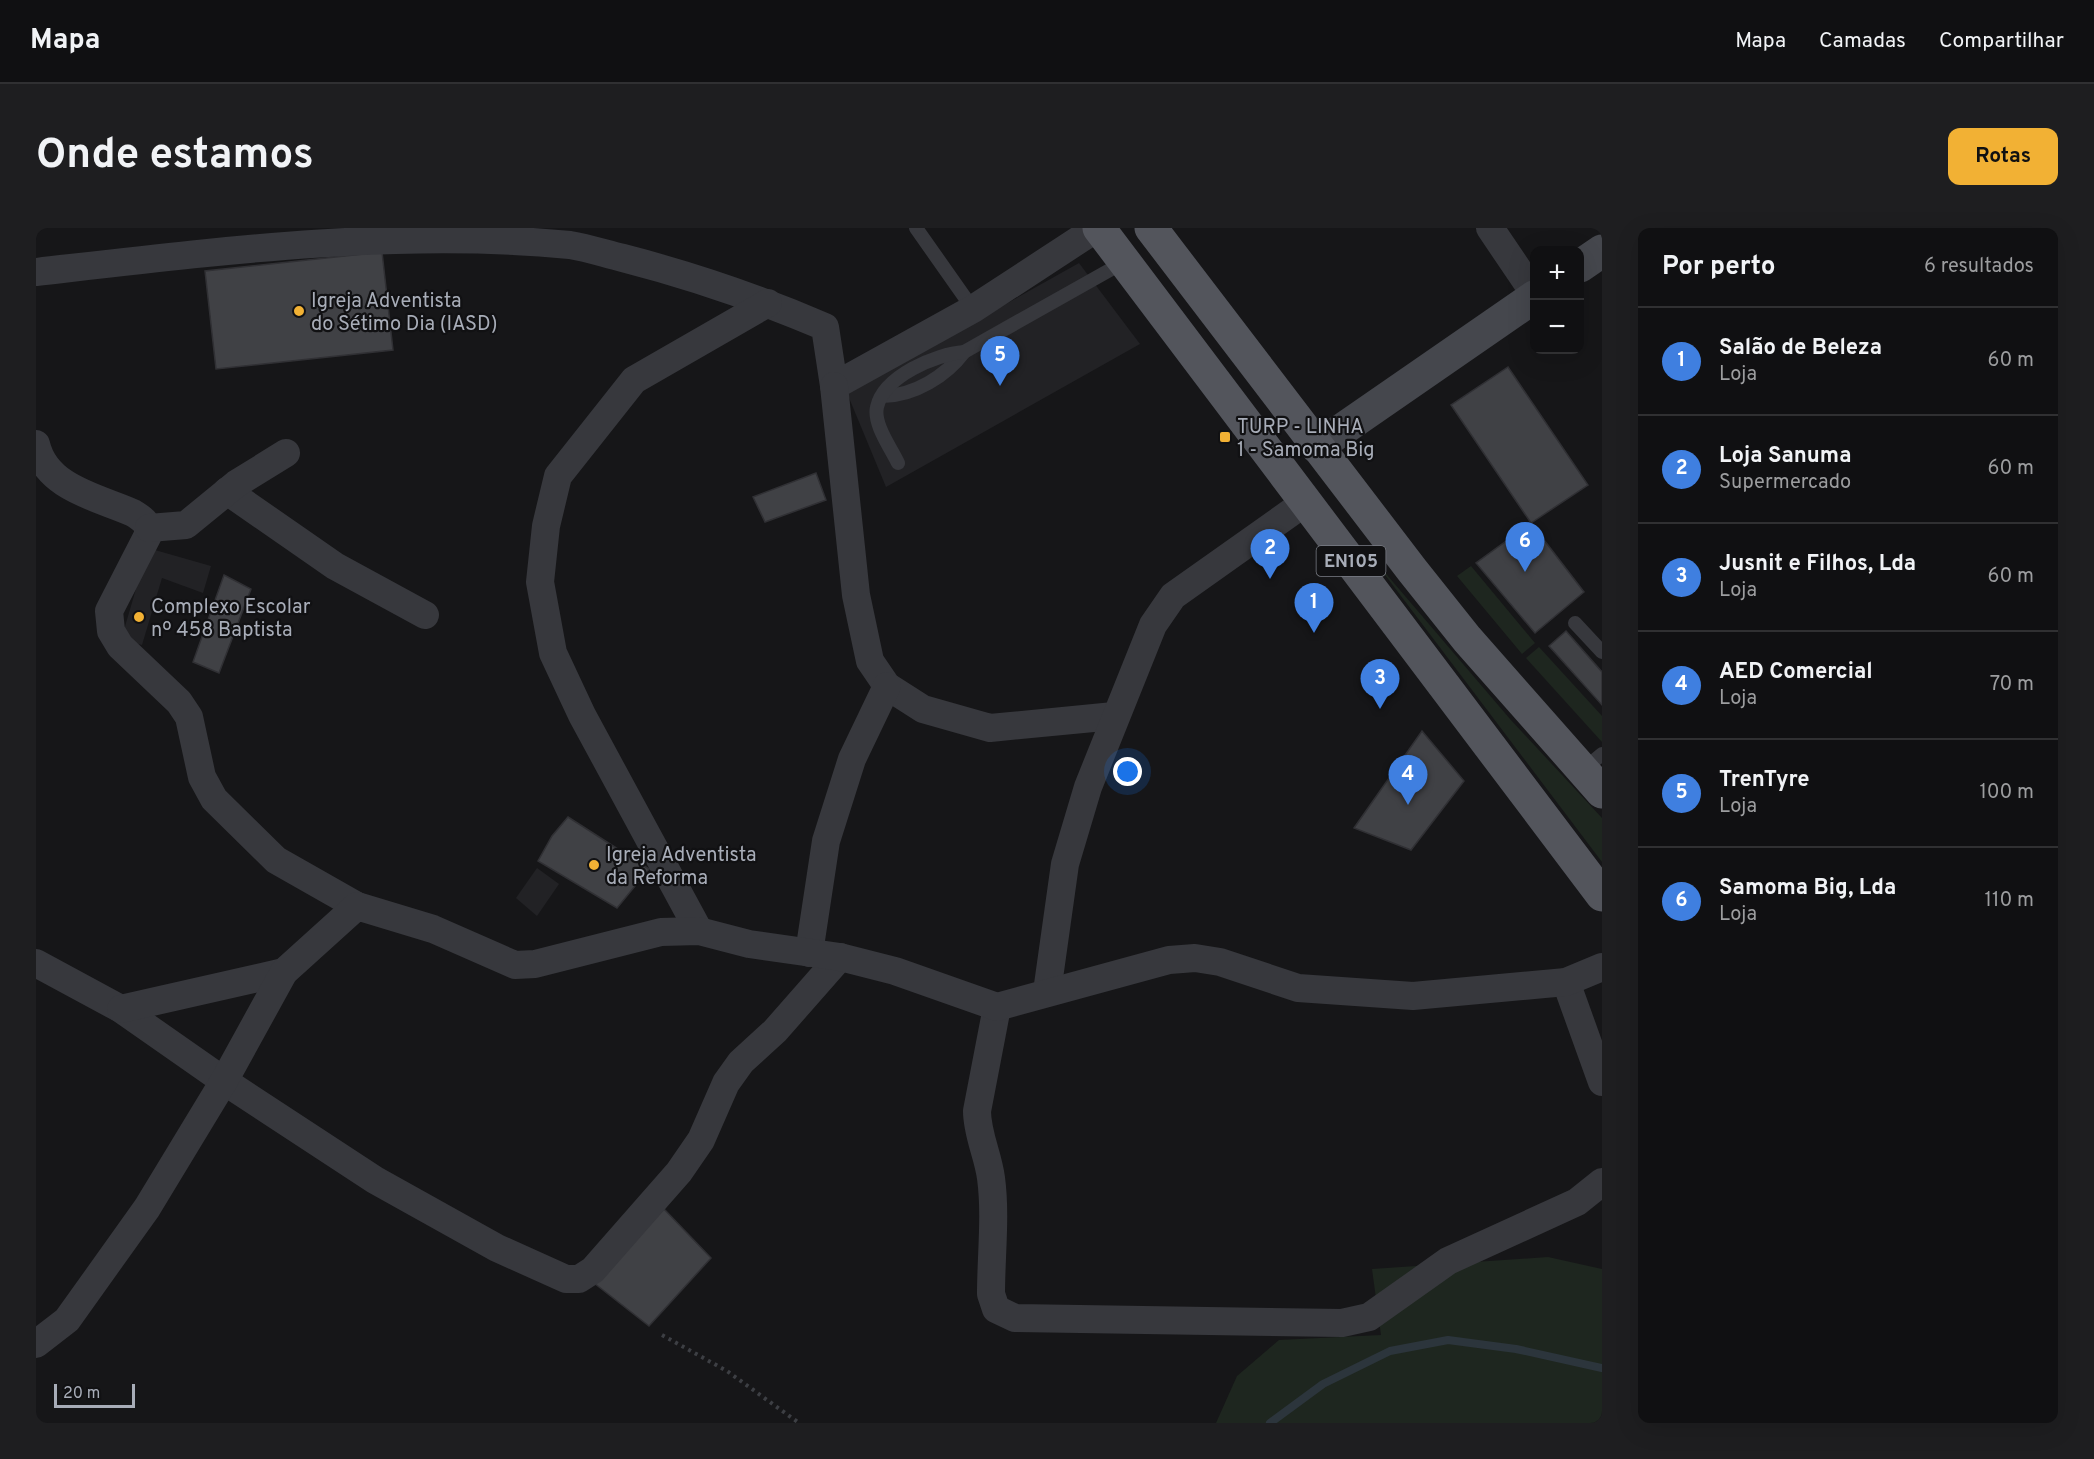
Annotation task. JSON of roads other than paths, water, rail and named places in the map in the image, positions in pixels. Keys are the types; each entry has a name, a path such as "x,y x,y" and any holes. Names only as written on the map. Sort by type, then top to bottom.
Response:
{"main road":[{"name":"EN105","path":"1098,228 1307,501 1602,895"},
{"name":"EN105","path":"1151,228 1317,447 1467,639 1596,772"}],"street":[{"path":"834,386 973,309 1098,228"},
{"path":"1490,228 1530,289"},
{"path":"36,272 430,232 572,245 668,270 768,303 825,327 834,386 856,595 870,661 887,686 923,709 990,728 1114,716"},
{"path":"1584,263 1602,250"},
{"path":"1317,447 1530,298"},
{"path":"699,931 582,715 553,653 540,582 546,526 558,476 634,380 768,303"},
{"path":"36,444 43,465 58,481 133,513 144,520 149,528 148,536 108,611 111,631 120,646 179,702 189,717 202,777 214,799 276,860 357,906 433,929 515,965 535,964 661,932 699,931 749,944 840,957 895,971 997,1007 1168,960 1195,958 1220,962 1298,988 1413,996 1566,982 1602,967"},
{"path":"149,528 186,525 227,491 286,453"},
{"path":"227,491 335,566 424,615"},
{"path":"1047,992 1065,864 1088,787 1114,716 1153,625 1173,596 1307,501"},
{"path":"808,953 826,841 852,759 887,686"},
{"path":"36,1344 67,1320 147,1208 224,1082 284,972 357,906"},
{"path":"36,963 122,1009 224,1082 375,1180 497,1248 566,1279 579,1279 593,1270 679,1172 701,1140 726,1083 741,1062 775,1031 840,957"},
{"path":"122,1009 284,972"},
{"path":"1566,982 1602,1082"},
{"path":"997,1007 977,1111 977,1128 987,1153 992,1180 991,1294 996,1309 1015,1318 1342,1323 1369,1317 1448,1261 1577,1202 1602,1182"}],"lane":[{"path":"916,228 973,309"},
{"path":"898,463 879,423 877,406 892,381 943,353 964,352 1124,262"},
{"path":"1575,622 1602,652"}],"waterway":[{"path":"1270,1423 1323,1384 1390,1351 1448,1340 1516,1349 1602,1368"}],"place":[{"name":"Igreja Adventista do Sétimo Dia (IASD)","path":"299,311"},
{"name":"TrenTyre","path":"1000,386"},
{"name":"TURP - LINHA 1 - Samoma Big","path":"1225,437"},
{"name":"Samoma Big, Lda","path":"1525,572"},
{"name":"Loja Sanuma","path":"1270,579"},
{"name":"Complexo Escolar nº 458 Baptista","path":"139,617"},
{"name":"Salão de Beleza","path":"1314,633"},
{"name":"Jusnit e Filhos, Lda","path":"1380,709"},
{"name":"AED Comercial","path":"1408,805"},
{"name":"Igreja Adventista da Reforma","path":"594,865"}]}
